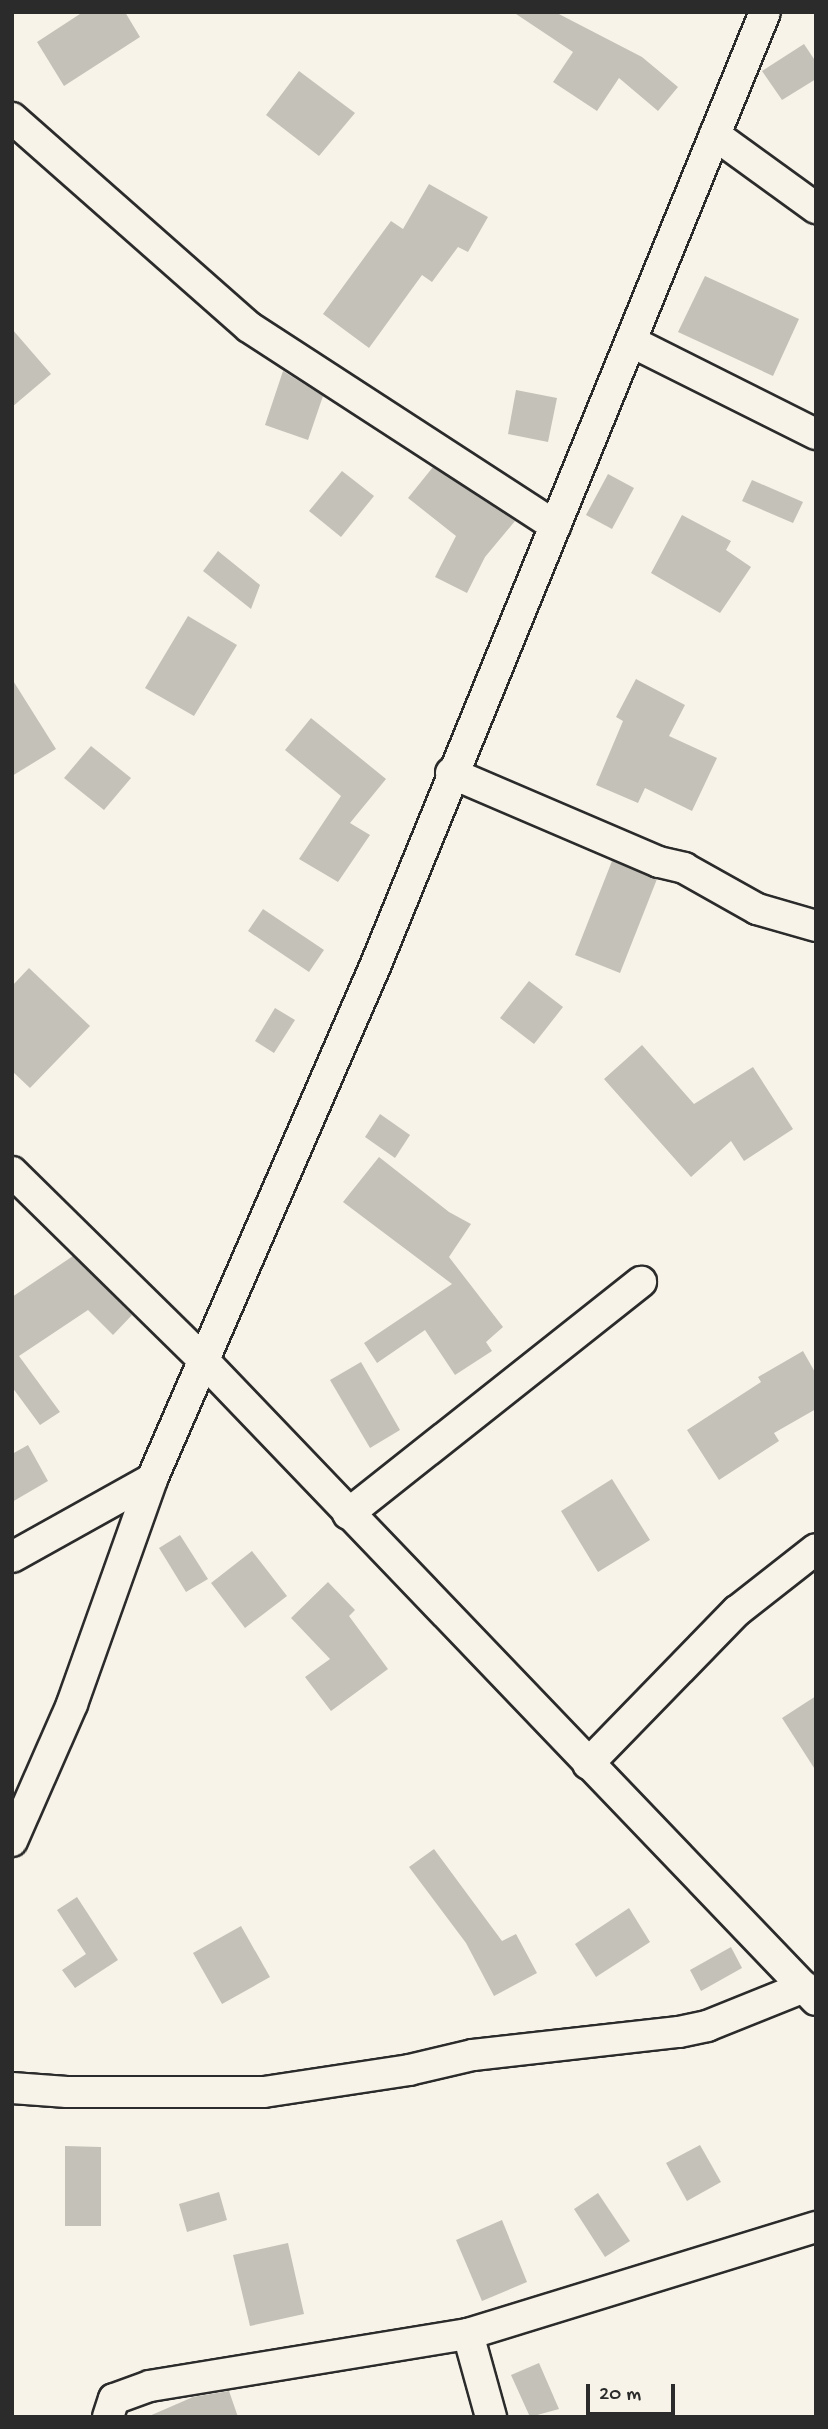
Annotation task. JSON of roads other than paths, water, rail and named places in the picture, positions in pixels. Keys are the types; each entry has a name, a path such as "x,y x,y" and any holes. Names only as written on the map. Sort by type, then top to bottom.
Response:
{"street":[{"path":"12,1840 72,1704 152,1479 376,964 451,773 632,342 765,12"},
{"path":"12,118 249,327 555,526"},
{"path":"715,135 816,208"},
{"path":"632,342 816,434"},
{"path":"451,773 659,862 684,868 757,909 816,926"},
{"path":"12,1172 203,1360 810,1994 679,2032 474,2055 409,2070 264,2092 12,2088"},
{"path":"348,1514 641,1282"},
{"path":"12,1557 152,1479"},
{"path":"589,1764 737,1611 816,1549"},
{"path":"108,2417 114,2399 150,2386 468,2334 816,2227"},
{"path":"468,2334 491,2417"}]}
